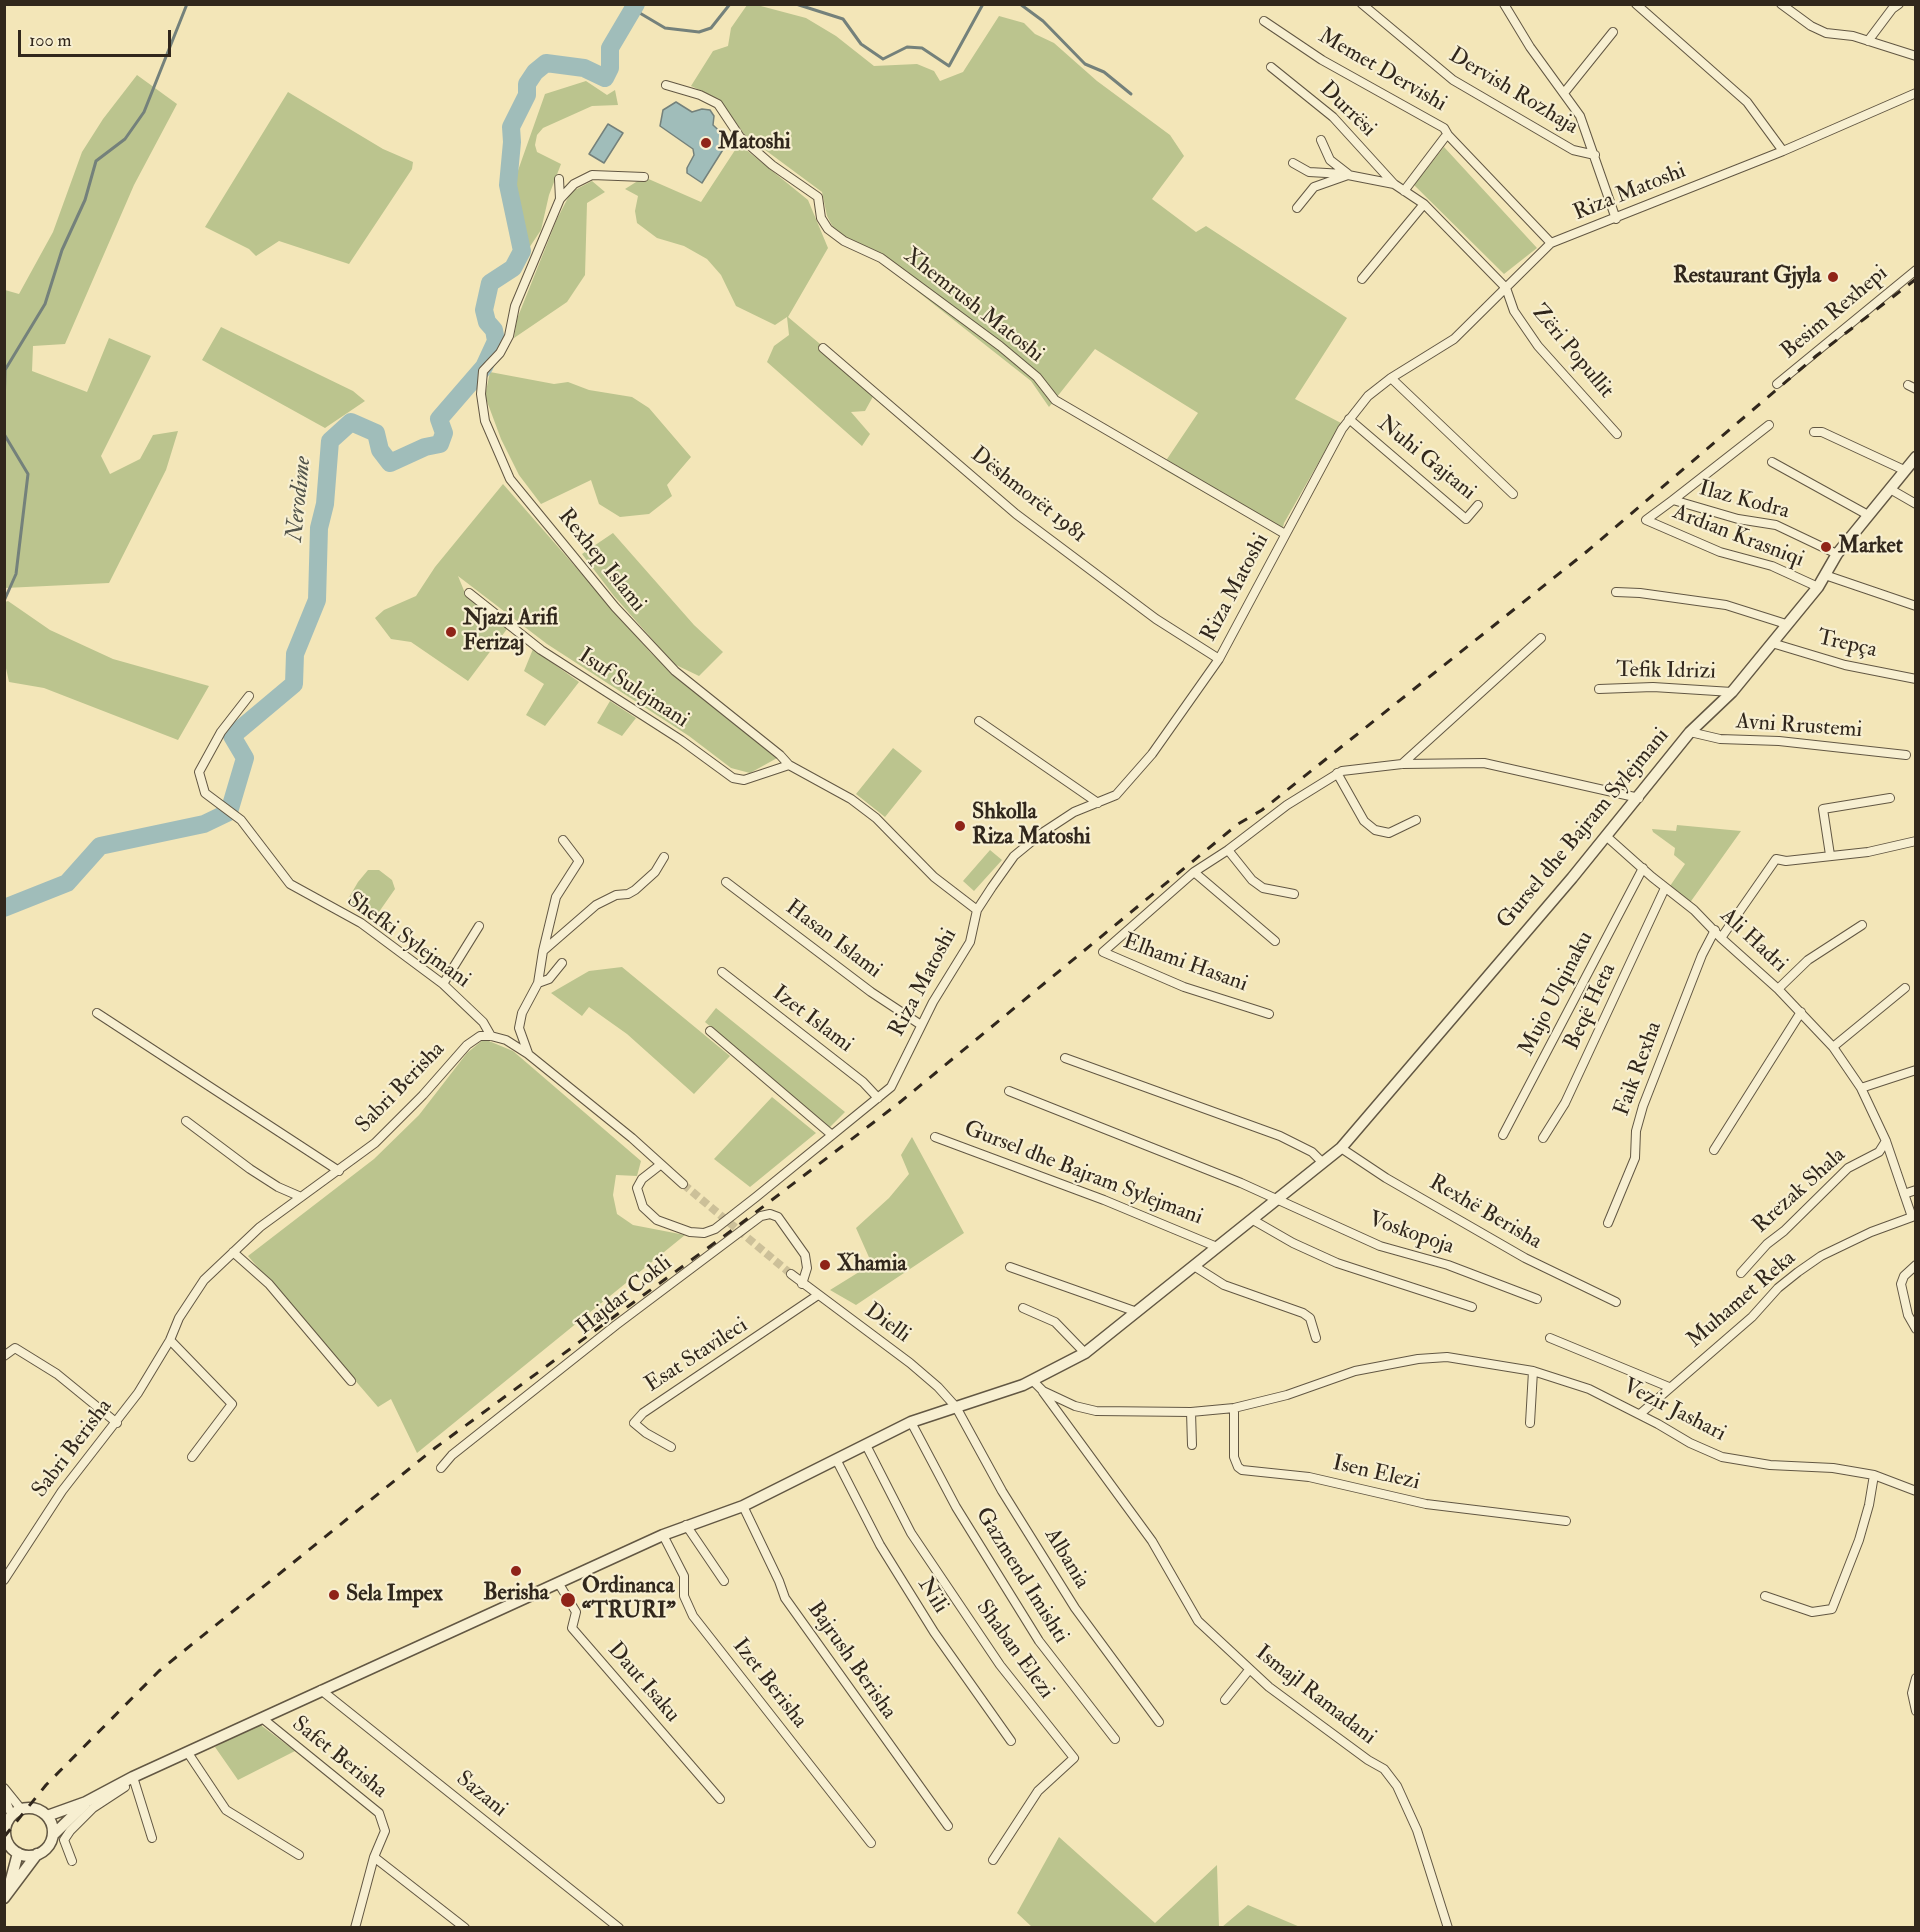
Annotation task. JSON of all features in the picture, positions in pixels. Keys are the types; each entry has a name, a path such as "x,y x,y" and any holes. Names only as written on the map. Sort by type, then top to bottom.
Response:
{"street":[{"name":"Dervish Rozhaja","path":"1362,4 1453,80 1573,150 1595,155"},
{"path":"1504,4 1530,47 1580,116 1616,219"},
{"path":"1636,4 1747,102 1783,151"},
{"path":"1781,4 1811,26 1826,33 1868,41 1916,56"},
{"path":"1868,41 1892,9 1899,4"},
{"name":"Memet Dervishi","path":"1264,21 1322,60 1437,122 1551,243"},
{"path":"1564,93 1613,32"},
{"name":"Durrësi","path":"1271,67 1333,117 1394,184 1424,204 1506,288"},
{"name":"Xhemrush Matoshi","path":"666,85 700,95 718,105 740,136 772,165 818,197 821,218 828,229 844,241 881,258 990,339 1037,377 1055,400 1285,534"},
{"name":"Riza Matoshi","path":"660,1165 642,1179 637,1188 643,1207 657,1221 690,1232 704,1233 715,1229 891,1087 921,1025 970,942 977,910 1014,856 1042,833 1074,812 1116,795 1152,754 1219,659 1321,465 1349,419 1368,396 1391,378 1454,339 1551,243 1783,151 1916,93"},
{"name":"Memet Dervishi","path":"1404,191 1448,135"},
{"name":"Durrësi","path":"1321,140 1330,160 1348,175"},
{"name":"Durrësi","path":"1293,163 1309,172 1348,175 1394,184"},
{"name":"Rexhep Islami","path":"644,177 592,174 574,183 560,199 515,306 509,336 500,353 483,371 481,394 485,421 510,479 640,636 675,671 780,755 789,765 851,800 876,818 934,877 977,910"},
{"path":"1297,208 1314,187 1348,175"},
{"path":"559,179 560,199"},
{"path":"1362,279 1424,204"},
{"name":"Besim Rexhepi","path":"1777,384 1916,270"},
{"name":"Zëri Popullit","path":"1506,288 1514,311 1538,346 1617,434"},
{"name":"Dëshmorët 1981","path":"823,348 1016,514 1156,619 1219,659"},
{"path":"1391,378 1513,494"},
{"name":"Nuhi Gajtani","path":"1349,419 1466,519 1478,505"},
{"name":"Ilaz Kodra","path":"1646,520 1768,425"},
{"path":"1814,432 1822,432 1904,470"},
{"name":"Gursel dhe Bajram Sylejmani","path":"47,1816 86,1802 321,1690 663,1535 743,1506 911,1422 1033,1381 1085,1353 1341,1148 1399,1083 1639,798 1690,732 1732,692 1818,587 1837,554 1916,456"},
{"path":"1772,462 1868,515"},
{"path":"1890,489 1916,504"},
{"name":"Ilaz Kodra","path":"1673,500 1738,519 1776,525 1837,554"},
{"name":"Ardian Krasniqi","path":"1646,520 1720,552 1772,566 1818,587"},
{"path":"1825,575 1916,606"},
{"path":"1616,592 1649,593 1726,605 1786,624"},
{"name":"Isuf Sulejmani","path":"469,593 541,650 681,740 733,778 744,780 789,765"},
{"path":"1402,764 1541,638"},
{"name":"Trepça","path":"1772,643 1845,665 1916,678"},
{"name":"Tefik Idrizi","path":"1599,689 1653,687 1732,692"},
{"name":"Shefki Sylejmani","path":"249,696 220,732 199,772 205,793 241,820 290,884 361,923 443,984 478,1016 491,1036"},
{"path":"979,721 1098,803"},
{"name":"Avni Rrustemi","path":"1690,732 1720,739 1779,741 1906,755"},
{"name":"Elhami Hasani","path":"1269,1014 1184,987 1103,952 1194,872 1228,850 1287,805 1337,773 1356,767 1484,763 1639,798"},
{"path":"1337,773 1364,821 1375,830 1389,833 1416,820"},
{"path":"1830,855 1823,809 1890,798"},
{"name":"Ali Hadri","path":"1606,836 1665,888 1694,910 1721,938 1778,989 1833,1047 1861,1088 1886,1141 1914,1217"},
{"path":"506,1040 520,1022 538,983 556,897 579,861 563,840"},
{"path":"1721,938 1776,859 1786,861 1868,852 1916,841"},
{"path":"1228,850 1252,880 1263,888 1294,894"},
{"path":"543,951 596,905 616,895 628,894 635,890 655,872 663,857"},
{"name":"Mujo Ulqinaku","path":"1503,1135 1643,868"},
{"path":"1194,872 1275,941"},
{"name":"Hasan Islami","path":"726,882 871,992 921,1025"},
{"name":"Beqë Heta","path":"1544,1138 1565,1103 1665,888"},
{"path":"1778,989 1808,960 1862,925"},
{"path":"443,984 479,926"},
{"name":"Faik Rexha","path":"1608,1223 1635,1158 1635,1131 1643,1106 1685,996 1715,930"},
{"path":"538,983 549,979 562,963"},
{"name":"Izet Islami","path":"722,972 863,1082 878,1098"},
{"path":"1833,1047 1905,988"},
{"path":"1714,1150 1747,1094 1801,1012"},
{"path":"97,1013 339,1170"},
{"path":"520,1022 522,1041 528,1053"},
{"path":"710,1030 832,1135"},
{"name":"Sabri Berisha","path":"4,1580 8,1570 62,1491 117,1423 170,1340 179,1318 204,1280 260,1227 375,1143 423,1095 467,1045 480,1036 491,1036"},
{"path":"491,1036 506,1040 528,1053 632,1138 683,1184"},
{"path":"1065,1058 1280,1136 1312,1152 1322,1162"},
{"path":"1861,1088 1916,1070"},
{"path":"1009,1091 1202,1167 1274,1200"},
{"path":"186,1121 250,1169 279,1187 301,1197"},
{"name":"Gursel dhe Bajram Sylejmani","path":"935,1137 1104,1200 1217,1247"},
{"name":"Rrezak Shala","path":"1741,1273 1767,1244 1784,1231 1848,1168 1879,1152 1886,1141"},
{"name":"Rexhë Berisha","path":"1341,1148 1386,1178 1525,1258 1616,1302"},
{"path":"1904,1194 1916,1190"},
{"name":"Voskopoja","path":"1274,1200 1380,1246 1448,1265 1537,1299"},
{"name":"Hajdar Cokli","path":"441,1467 452,1455 616,1325 761,1216 770,1214 778,1217 801,1248 807,1261 802,1284"},
{"name":"Muhamet Reka","path":"1640,1414 1752,1317 1778,1288 1798,1272 1821,1257 1870,1232 1914,1217"},
{"path":"1253,1220 1293,1243 1337,1263 1472,1306"},
{"path":"233,1252 269,1284 351,1381"},
{"path":"1916,1265 1904,1276 1900,1284 1908,1315 1916,1329"},
{"path":"1194,1266 1224,1285 1303,1313 1310,1318 1316,1338"},
{"path":"1010,1267 1137,1312"},
{"name":"Dielli","path":"791,1274 910,1363 938,1387 956,1407"},
{"name":"Esat Stavileci","path":"671,1447 646,1433 634,1423 644,1413 818,1295"},
{"path":"1023,1308 1055,1322 1085,1353"},
{"path":"1550,1338 1669,1387"},
{"path":"170,1340 232,1404 192,1456"},
{"path":"4,1356 15,1348 57,1374 117,1423"},
{"name":"Vezir Jashari","path":"1033,1381 1043,1391 1075,1406 1096,1411 1191,1412 1234,1408 1287,1395 1355,1371 1418,1359 1447,1357 1533,1371 1589,1389 1640,1414 1690,1443 1722,1457 1770,1466 1833,1468 1874,1475 1916,1491"},
{"path":"1530,1423 1533,1371"},
{"name":"Ismajl Ramadani","path":"1043,1391 1152,1540 1198,1620 1249,1670 1368,1760 1384,1769 1397,1786 1417,1830 1448,1928"},
{"name":"Albania","path":"956,1407 1002,1491 1075,1608 1160,1722"},
{"name":"Isen Elezi","path":"1234,1408 1234,1457 1238,1467 1242,1470 1309,1477 1426,1504 1566,1521"},
{"path":"1191,1412 1192,1445"},
{"name":"Gazmend Imishti","path":"911,1422 956,1507 1039,1641 1115,1739"},
{"name":"Shaban Elezi","path":"866,1445 911,1533 1000,1665 1074,1758 1038,1791 993,1860"},
{"name":"Nili","path":"837,1461 880,1545 922,1613 1011,1741"},
{"path":"1765,1596 1812,1612 1832,1609 1859,1540 1869,1505 1874,1475"},
{"name":"Bajrush Berisha","path":"743,1506 785,1598 948,1826"},
{"path":"686,1525 724,1581"},
{"name":"Izet Berisha","path":"663,1535 684,1576 684,1596 693,1616 871,1843"},
{"name":"Daut Isaku","path":"559,1584 576,1612 572,1628 720,1799"},
{"path":"1225,1700 1249,1670"},
{"path":"1916,1677 1912,1693 1916,1711"},
{"name":"Sazani","path":"321,1690 620,1928"},
{"name":"Safet Berisha","path":"262,1718 379,1813 385,1831 374,1857 355,1928"},
{"path":"188,1753 226,1810 299,1855"},
{"path":"72,1861 64,1840 93,1808 134,1779 152,1838"},
{"path":"4,1788 21,1809"},
{"path":"4,1797 8,1821 5,1836 8,1842 18,1853 37,1854"},
{"name":"Gursel dhe Bajram Sylejmani","path":"53,1835 86,1802"},
{"path":"6,1896 37,1854 48,1847 53,1835 47,1816 35,1809 21,1809 8,1821"},
{"path":"6,1896 18,1853"},
{"path":"374,1857 465,1928"}],"green space":[{"path":"747,5 757,5 806,18 836,36 874,66 917,64 934,71 940,81 963,72 999,16 1024,23 1035,34 1054,43 1097,81 1170,135 1184,156 1152,199 1196,232 1206,226 1347,318 1295,399 1341,423 1284,523 1281,536 1161,468 1198,413 1095,349 1049,407 1031,381 879,261 835,231 827,216 822,192 745,135 719,99 691,86 713,51 728,46 731,28"},
{"path":"137,75 177,104 134,185 65,344 33,346 32,371 87,392 109,338 151,356 101,456 110,474 140,459 153,435 178,431 166,470 109,583 5,588 5,290 19,294 53,232 82,152 103,119"},
{"path":"586,81 607,95 615,90 618,105 592,106 543,128 537,135 535,145 537,152 561,164 549,195 541,230 529,248 520,219 515,179 545,94"},
{"path":"288,92 383,149 413,162 412,169 349,264 279,241 256,256 249,249 205,227"},
{"path":"739,144 808,200 828,248 788,317 876,391 865,411 851,412 870,434 862,446 767,362 774,346 789,335 787,317 775,325 736,306 721,275 707,259 684,246 657,238 637,223 635,211 638,196 625,189 644,177 701,202"},
{"path":"1444,147 1537,248 1504,274 1414,185"},
{"path":"592,181 605,192 587,203 585,275 567,302 514,338 517,319 557,219 571,192"},
{"path":"221,327 353,391 365,401 325,428 202,360"},
{"path":"490,372 554,384 568,382 589,390 632,397 649,408 691,457 667,485 672,496 649,514 620,517 599,504 591,480 541,504 519,475 501,439 485,396"},
{"path":"503,484 650,652 680,680 779,757 750,773 731,768 689,736 547,644 458,576 465,593 507,629 468,681 411,642 391,639 375,618 384,610 416,596 435,567"},
{"path":"613,533 694,625 723,652 699,676 674,664 614,596 582,554"},
{"path":"8,601 50,630 113,659 209,686 178,740 44,688 9,682 4,659 5,602"},
{"path":"533,649 579,682 545,726 526,715 544,684 524,671"},
{"path":"610,701 636,718 622,736 597,723"},
{"path":"893,748 922,771 885,817 856,794"},
{"path":"1677,825 1741,831 1689,904 1668,889 1685,864 1674,855 1675,848 1652,829 1676,831"},
{"path":"990,850 1002,860 974,891 963,881"},
{"path":"368,870 379,870 392,880 395,889 374,919 347,901"},
{"path":"622,967 730,1056 694,1094 627,1034 589,1007 582,1016 551,993 589,971"},
{"path":"716,1008 845,1112 829,1128 705,1022"},
{"path":"484,1039 513,1051 641,1161 637,1176 616,1175 613,1195 617,1214 633,1225 685,1235 417,1453 391,1399 378,1407 248,1256 374,1159 419,1115 467,1053"},
{"path":"772,1097 816,1133 750,1187 714,1159"},
{"path":"912,1137 964,1233 856,1305 830,1290 872,1264 856,1228 889,1198 909,1174 901,1155"},
{"path":"258,1723 295,1751 238,1780 215,1747"},
{"path":"1059,1837 1155,1923 1217,1865 1219,1927 1032,1927 1017,1913"},
{"path":"1248,1905 1300,1927 1222,1927"}],"water":[{"name":"Matoshi","path":"676,102 692,112 702,109 710,110 714,116 713,125 729,140 702,183 687,173 687,168 694,155 693,149 660,126 663,110"},
{"path":"608,124 623,133 604,163 589,154"}],"waterway":[{"path":"4,411 5,370 45,304 62,250 85,200 96,161 125,139 144,112 187,4"},
{"name":"Nerodime","path":"4,908 67,883 100,846 204,824 229,812 245,758 232,736 294,684 295,654 317,600 319,528 325,504 330,441 351,422 376,433 380,450 390,463 425,447 440,444 444,433 439,419 484,367 496,341 494,330 487,322 484,310 490,283 513,268 522,251 508,185 511,127 527,95 527,84 535,72 546,63 584,68 605,78 610,68 610,48 636,4"},
{"path":"633,9 665,28 699,32 711,28 730,4"},
{"path":"796,4 843,19 861,44 883,59 907,47 922,48 949,66 983,4"},
{"path":"1020,4 1043,21 1085,64 1104,72 1131,94"},
{"path":"4,434 28,474 16,574 4,601"}],"tunnel":[{"path":"683,1184 791,1274"}],"railway":[{"path":"4,1837 46,1785 159,1671 435,1448 739,1225 899,1103 1238,824 1262,810 1585,553 1816,356 1916,279"}],"place":[{"name":"Matoshi","path":"706,143"},
{"name":"Restaurant Gjyla","path":"1833,277"},
{"name":"Market","path":"1826,547"},
{"name":"Njazi Arifi Ferizaj","path":"451,632"},
{"name":"Shkolla Riza Matoshi","path":"960,826"},
{"name":"Xhamia","path":"825,1265"},
{"name":"Berisha","path":"516,1571"},
{"name":"Sela Impex","path":"334,1595"},
{"name":"Ordinanca “TRURI”","path":"568,1600"}]}
